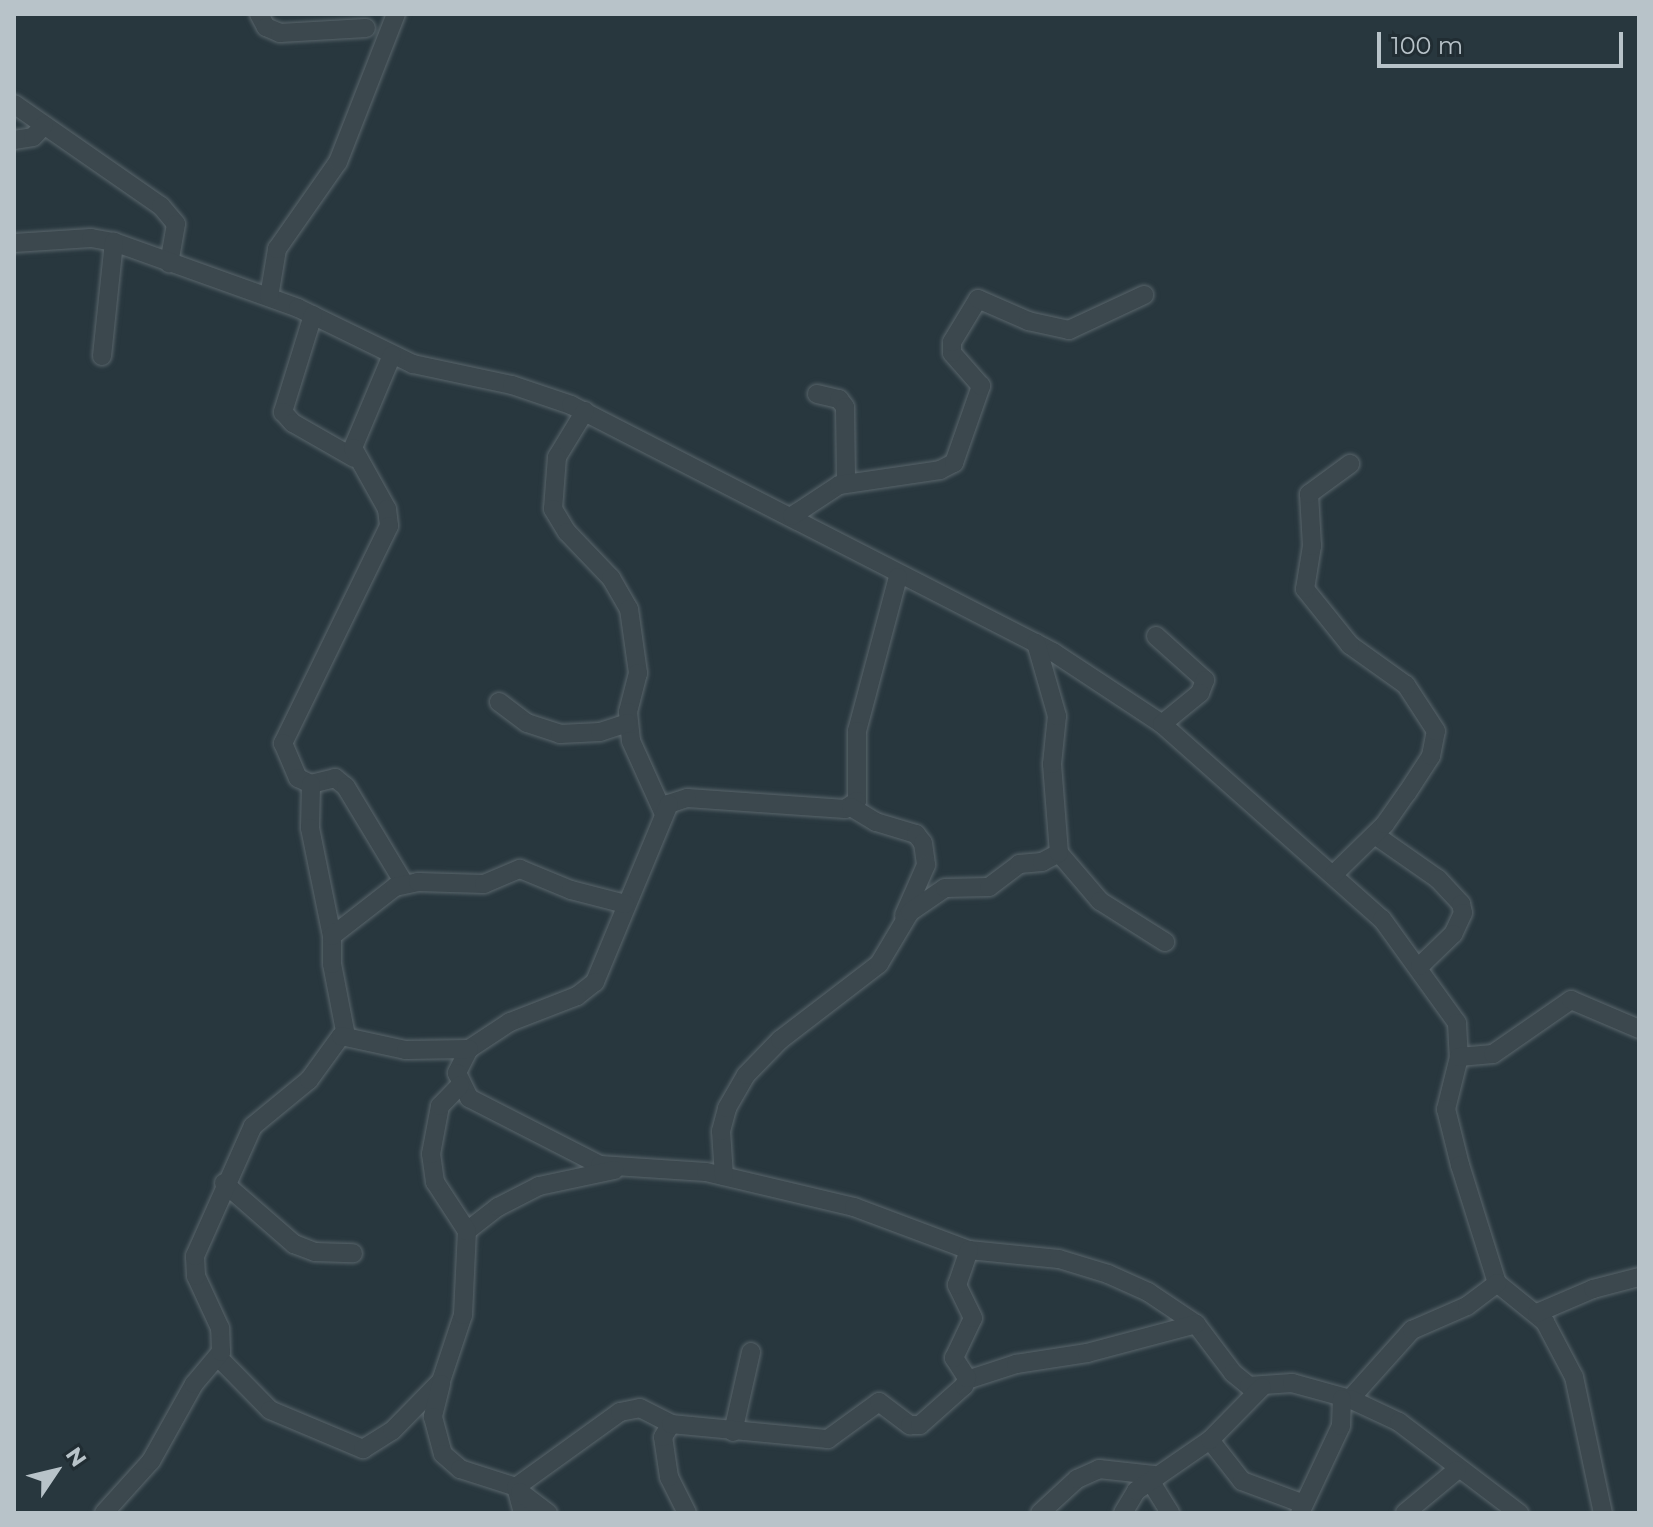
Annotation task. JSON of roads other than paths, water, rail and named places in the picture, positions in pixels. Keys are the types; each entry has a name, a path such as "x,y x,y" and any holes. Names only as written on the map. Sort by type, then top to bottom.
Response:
{"street":[{"path":"259,14 266,27 280,33 361,21 385,48"},
{"path":"269,297 277,249 338,162 396,14"},
{"path":"14,104 142,191 171,217 177,233 169,263"},
{"path":"14,140 33,137 44,125"},
{"path":"14,243 91,238 114,242 269,297 313,315 392,355 512,385 585,411 792,516 898,577 1036,643 1162,724 1204,766 1334,874 1382,919 1420,966 1457,1023 1459,1057 1446,1109 1497,1283 1537,1313 1580,1392 1603,1513"},
{"path":"102,356 114,242"},
{"path":"792,516 846,483 940,470 954,463 981,386 952,353 952,342 978,299 1028,321 1069,330 1144,295"},
{"path":"313,315 283,412 293,423 354,458 387,509 389,526 359,597 285,735 289,765 311,784 339,780 404,883"},
{"path":"354,458 355,437 392,355"},
{"path":"817,394 839,399 845,407 846,483"},
{"path":"585,411 557,457 551,496 557,519 611,578 629,609 638,673 628,723 641,768 663,812"},
{"path":"1334,874 1375,835 1431,756 1436,731 1406,685 1350,645 1305,589 1312,546 1309,494 1350,464"},
{"path":"851,807 859,795 857,731 898,577"},
{"path":"1156,636 1205,680 1196,697 1162,724"},
{"path":"1036,643 1057,716 1052,764 1059,853 1100,901 1165,942"},
{"path":"499,702 527,723 560,734 600,732 628,723"},
{"path":"311,784 310,828 332,936 332,964 346,1036"},
{"path":"621,1169 571,1154 507,1121 469,1098 460,1085 457,1073 469,1049 510,1022 588,990 601,971 663,812 687,798 851,807 876,822 916,834 927,850 904,920 879,964 780,1040 746,1075 727,1108 721,1131 724,1176"},
{"path":"1375,835 1438,879 1461,904 1463,913 1453,934 1420,966"},
{"path":"904,920 945,888 989,887 1019,864 1059,853"},
{"path":"332,936 343,923 404,883 484,884 524,870 571,890 625,904"},
{"path":"1459,1057 1493,1054 1571,1000 1639,1029"},
{"path":"104,1513 151,1461 194,1384 218,1357 223,1345 220,1328 195,1266 224,1183 253,1126 309,1080 332,1043 346,1036 406,1050 469,1049"},
{"path":"460,1085 440,1106 430,1165 435,1182 467,1231 464,1313 441,1381 433,1417 443,1454 460,1469 518,1489 548,1513"},
{"path":"467,1231 498,1207 539,1186 621,1169 688,1169 854,1207 969,1250 1059,1259 1148,1292 1196,1324 1241,1382 1262,1387 1292,1383 1346,1399 1399,1422 1457,1470 1519,1513"},
{"path":"224,1183 294,1244 315,1252 353,1253"},
{"path":"967,1380 954,1358 973,1318 957,1285 969,1250"},
{"path":"1537,1313 1593,1289 1639,1277"},
{"path":"1210,1440 1242,1481 1301,1511 1341,1426 1346,1399 1412,1330 1467,1306 1497,1283"},
{"path":"518,1489 620,1412 640,1408 671,1424 828,1439 884,1402 916,1426 967,1380 1016,1364 1100,1351 1196,1324"},
{"path":"733,1432 751,1352"},
{"path":"218,1357 270,1410 363,1449 392,1431 441,1381"},
{"path":"1123,1513 1152,1477 1210,1440 1262,1387"},
{"path":"671,1424 663,1437 669,1477 681,1511"},
{"path":"1040,1513 1077,1479 1099,1469 1152,1477"},
{"path":"1405,1513 1457,1470"},
{"path":"1152,1477 1170,1513"},
{"path":"518,1489 523,1513"}]}
